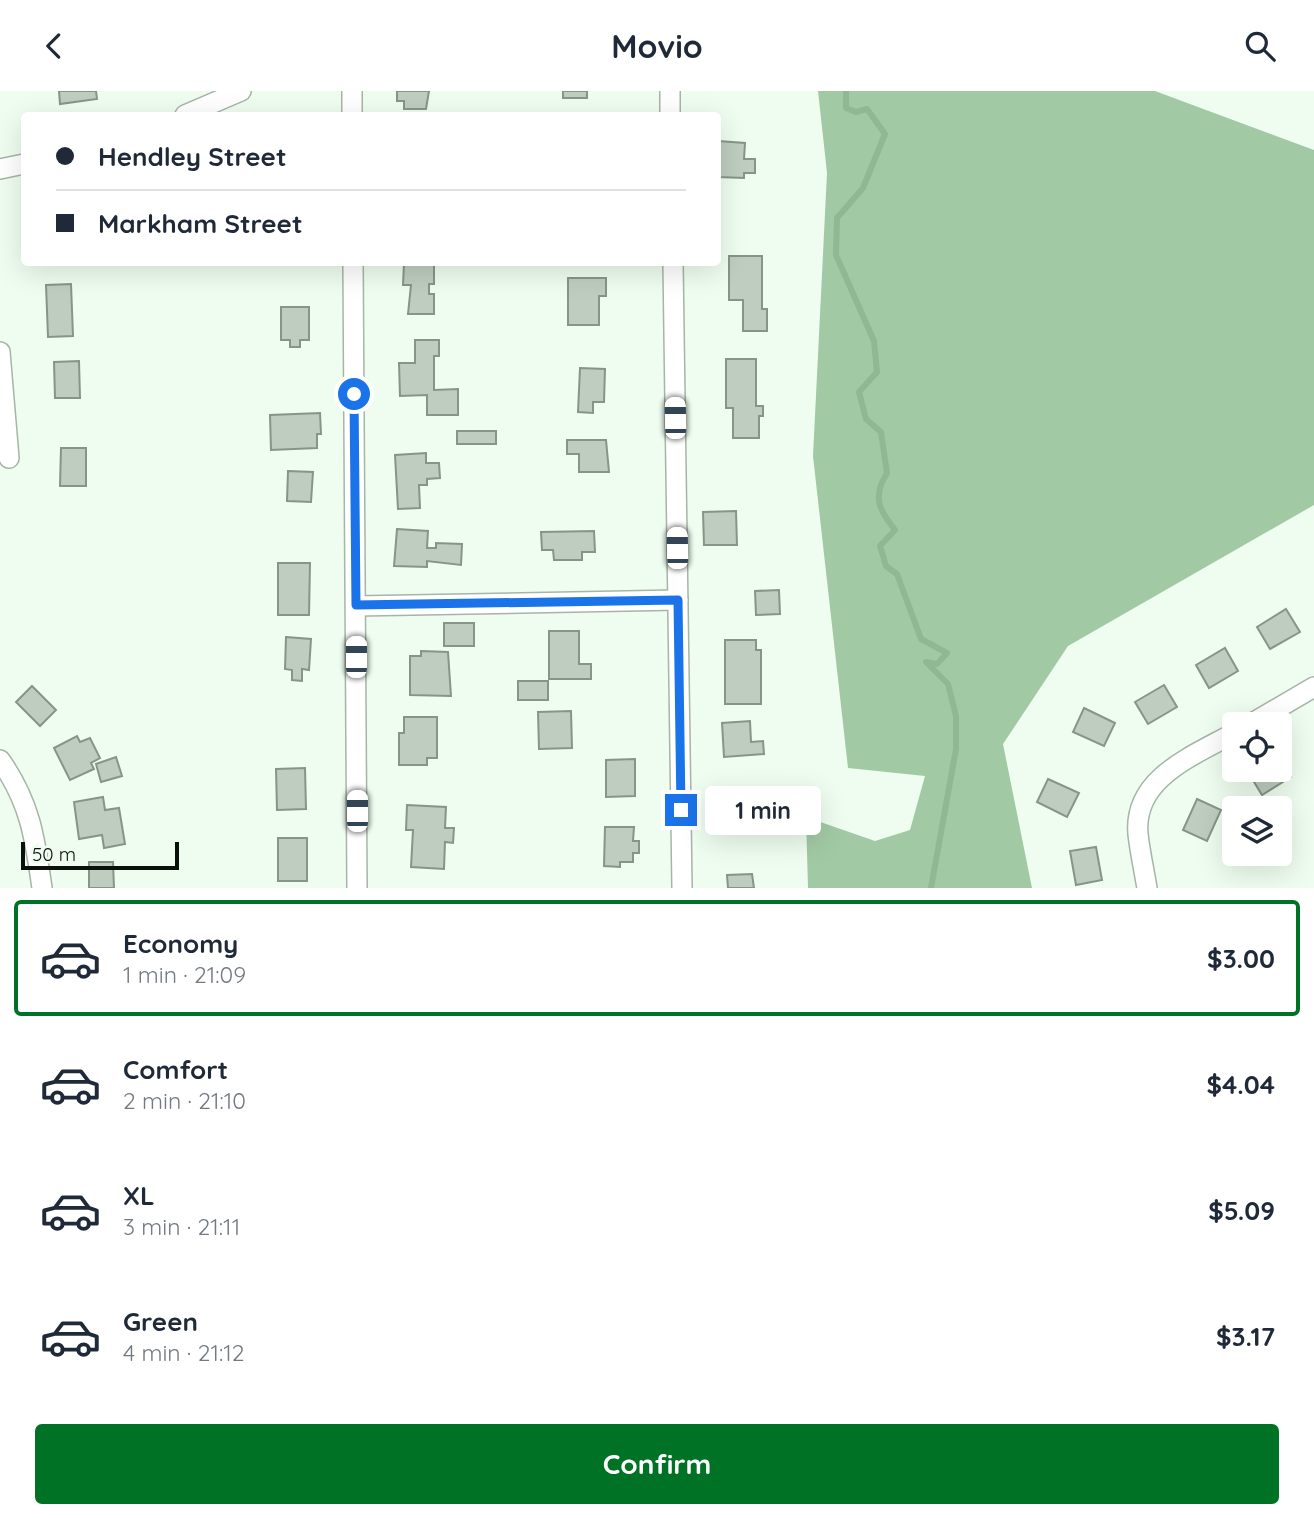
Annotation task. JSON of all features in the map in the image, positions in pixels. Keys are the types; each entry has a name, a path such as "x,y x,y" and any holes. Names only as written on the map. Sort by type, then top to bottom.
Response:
{"street":[{"path":"192,112 241,91"},
{"path":"352,91 352,112"},
{"path":"670,91 670,112"},
{"path":"0,169 21,165"},
{"path":"353,266 357,888"},
{"path":"673,266 682,888"},
{"path":"0,352 9,458"},
{"path":"356,605 678,600"},
{"path":"1271,712 1314,687"},
{"path":"1147,888 1138,831 1142,797 1167,772 1222,740"},
{"path":"0,760 15,781 34,825 42,888"}],"green space":[{"path":"818,91 1155,91 1314,150 1314,505 1068,646 1003,744 1032,888 808,888 806,817 875,841 910,830 925,776 848,768 813,456 827,173"}],"building":[{"path":"59,91 96,91 97,99 60,104"},
{"path":"397,91 429,91 426,109 404,109 404,101 397,101"},
{"path":"563,91 587,91 587,98 563,98"},
{"path":"721,141 745,143 744,159 755,159 755,173 744,173 744,178 721,177"},
{"path":"729,256 762,256 762,309 767,309 767,331 743,331 743,300 729,300"},
{"path":"404,266 434,266 434,284 429,284 429,294 434,294 434,314 408,314 411,285 403,285"},
{"path":"568,278 606,278 606,296 599,296 599,325 568,325"},
{"path":"71,284 73,336 48,337 46,285"},
{"path":"281,307 309,307 309,340 300,340 300,347 290,347 290,340 281,340"},
{"path":"415,340 439,340 439,356 434,356 434,390 458,389 458,415 427,415 427,395 400,396 399,363 415,363"},
{"path":"726,359 756,359 756,406 763,406 763,416 759,416 759,438 733,438 733,408 726,408"},
{"path":"79,361 80,398 55,398 54,362"},
{"path":"580,368 605,369 604,402 593,402 593,413 578,412"},
{"path":"320,413 321,434 317,434 317,448 271,450 270,415"},
{"path":"457,431 496,431 496,444 457,444"},
{"path":"567,440 606,440 609,472 579,472 579,454 567,454"},
{"path":"61,448 86,448 86,486 60,486"},
{"path":"426,453 426,463 439,463 440,478 427,479 427,485 419,485 420,508 398,509 395,455"},
{"path":"288,471 313,472 311,502 287,501"},
{"path":"736,511 737,545 704,545 703,512"},
{"path":"397,529 428,531 427,548 436,548 436,543 462,544 461,565 427,561 427,567 394,566"},
{"path":"594,531 595,552 582,552 582,560 554,560 553,550 542,550 541,532"},
{"path":"278,563 310,563 309,615 278,615"},
{"path":"779,590 780,614 756,615 755,591"},
{"path":"1286,609 1300,632 1270,649 1257,627"},
{"path":"444,623 474,623 474,646 444,646"},
{"path":"549,631 579,631 579,664 591,664 591,679 549,679"},
{"path":"286,637 311,639 309,670 302,669 302,681 292,680 292,670 285,669"},
{"path":"725,640 756,640 756,650 761,650 761,704 725,704"},
{"path":"1225,648 1238,671 1209,688 1196,665"},
{"path":"421,651 448,652 451,696 410,695 410,656 421,656"},
{"path":"518,681 548,681 548,700 518,700"},
{"path":"1164,685 1177,707 1148,724 1135,702"},
{"path":"32,686 56,710 40,726 16,702"},
{"path":"1084,708 1115,723 1104,746 1073,732"},
{"path":"571,711 572,748 539,749 538,712"},
{"path":"404,717 437,717 437,758 427,758 427,765 399,765 399,733 404,733"},
{"path":"750,721 751,742 763,741 764,754 724,757 722,723"},
{"path":"77,736 80,742 90,738 100,758 91,763 94,769 70,780 54,748"},
{"path":"116,757 122,776 101,782 96,764"},
{"path":"635,759 635,796 606,797 606,760"},
{"path":"305,768 306,809 277,810 276,769"},
{"path":"1048,779 1079,793 1067,817 1037,802"},
{"path":"1254,782 1283,782 1262,795"},
{"path":"750,787 751,819 727,820 726,788"},
{"path":"103,797 105,810 119,808 125,844 104,848 102,835 79,839 74,802"},
{"path":"1197,799 1221,810 1207,841 1183,830"},
{"path":"407,805 446,807 445,828 454,828 453,843 445,842 444,869 411,867 413,830 406,830"},
{"path":"763,818 789,818 789,834 763,834"},
{"path":"605,827 634,827 633,841 639,841 639,853 633,853 633,862 620,862 620,867 604,866"},
{"path":"278,838 307,838 307,881 278,881"},
{"path":"1096,847 1102,880 1076,885 1070,851"},
{"path":"89,862 113,862 114,888 89,888"},
{"path":"752,874 754,888 728,888 727,875"}],"waterway":[{"path":"846,91 846,108 856,112 867,109 885,134 863,188 837,218 836,255 874,341 877,372 859,392 866,419 881,432 887,473 880,489 879,503 895,530 880,546 886,566 897,574 921,639 947,653 937,664 926,662 948,684 956,716 956,749 931,888"}],"route":[{"path":"354,394 356,605 678,600 681,810"}]}
